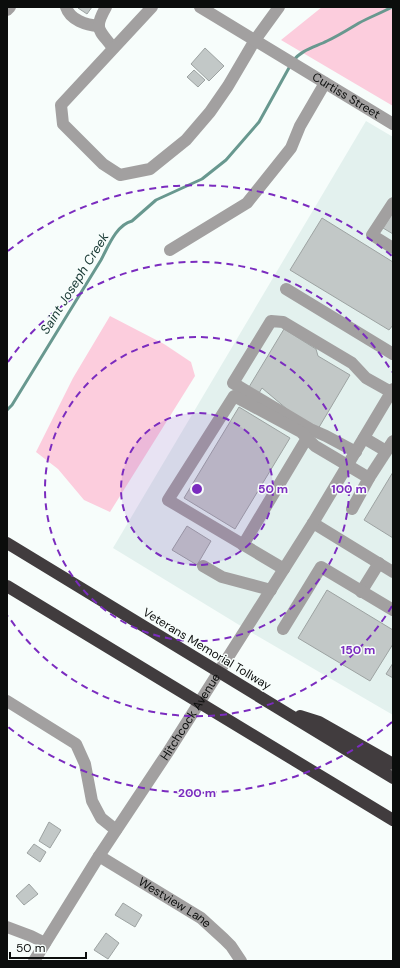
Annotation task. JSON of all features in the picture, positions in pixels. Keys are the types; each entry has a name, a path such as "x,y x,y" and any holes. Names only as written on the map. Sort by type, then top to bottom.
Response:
{"highway":[{"name":"Veterans Memorial Tollway","path":"7,543 393,778"},
{"path":"7,586 393,820"},
{"path":"278,709 319,722 393,764"}],"street":[{"path":"7,10 10,7"},
{"path":"66,7 70,16 91,25 99,26"},
{"path":"106,7 99,20 99,30 113,48"},
{"path":"152,7 61,106 64,124 103,164 120,175 150,169 186,140 210,112 228,86 255,40 279,7"},
{"name":"Curtiss Street","path":"200,7 393,124"},
{"path":"170,250 247,203 291,148 300,126 325,83"},
{"path":"393,203 372,235 393,248"},
{"path":"286,289 393,354"},
{"path":"356,452 310,429 233,383 271,321 283,322 352,363 366,378 392,390"},
{"name":"Hitchcock Avenue","path":"34,961 99,856 168,752 271,590 356,452 392,390"},
{"path":"284,569 168,500 234,396 301,432 315,446 369,478"},
{"path":"243,545 307,438"},
{"path":"364,438 386,451"},
{"path":"352,509 369,478 393,441"},
{"path":"313,523 393,572"},
{"path":"361,592 379,563"},
{"path":"203,566 222,577 271,590"},
{"path":"283,629 321,568 393,610"},
{"path":"7,701 76,744 85,764 92,801 101,818 116,830"},
{"name":"Westview Lane","path":"99,856 201,918 228,942 241,961"},
{"path":"7,927 45,943"}],"shaded area":[{"path":"322,7 393,7 393,106 281,40"},
{"path":"366,121 393,137 393,715 254,634 113,548"},
{"path":"110,316 164,344 191,362 195,376 110,512 84,500 58,469 36,452 73,378"}],"building":[{"path":"92,7 87,14 78,8"},
{"path":"205,48 224,66 209,81 191,64"},
{"path":"194,70 205,80 198,87 187,77"},
{"path":"393,212 393,234 383,228"},
{"path":"322,218 393,262 393,325 389,330 290,270"},
{"path":"284,329 316,349 318,356 350,375 318,429 294,415 262,388 259,393 249,387"},
{"path":"239,407 290,438 235,529 184,498"},
{"path":"393,472 393,538 364,520"},
{"path":"187,526 211,541 197,565 172,550"},
{"path":"327,590 393,630 393,644 370,681 298,638"},
{"path":"393,663 393,678 386,674"},
{"path":"49,822 61,830 50,848 39,841"},
{"path":"34,844 46,852 40,862 27,853"},
{"path":"29,884 38,894 24,905 16,896"},
{"path":"123,903 142,915 135,927 115,915"},
{"path":"106,933 119,943 108,959 94,950"}],"waterway":[{"name":"Saint Joseph Creek","path":"293,61 304,51 331,39 392,7"},
{"name":"Saint Joseph Creek","path":"7,410 12,405 121,227 132,221 156,200 202,179 226,160 259,122 290,66"}]}
